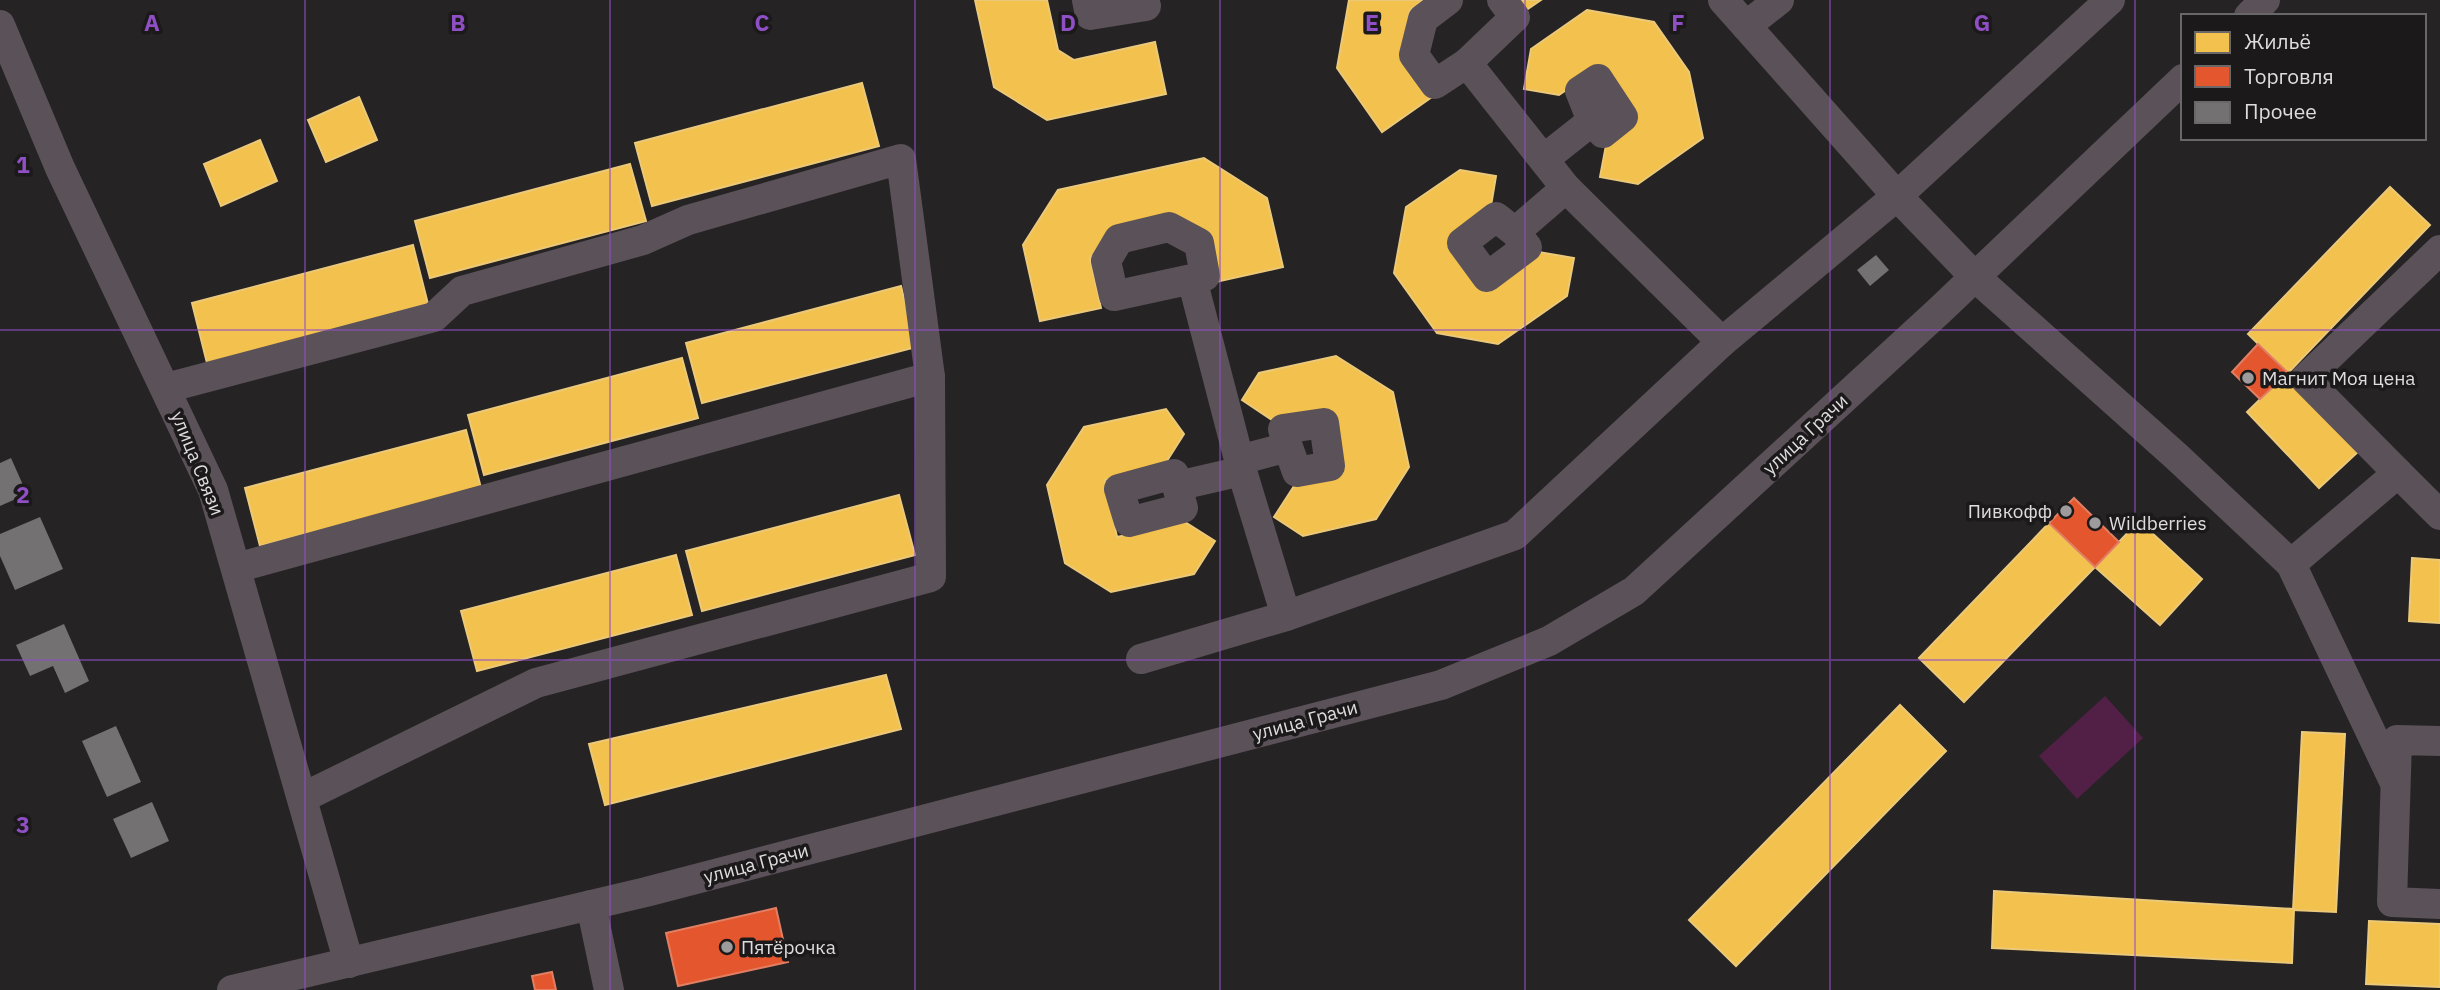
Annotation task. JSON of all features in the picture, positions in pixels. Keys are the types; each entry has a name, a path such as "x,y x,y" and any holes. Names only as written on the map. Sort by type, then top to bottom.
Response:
{"street":[{"path":"1087,0 1090,15 1146,6"},
{"path":"1448,0 1423,19 1414,55 1435,84 1467,63 1515,17 1502,0"},
{"path":"1723,0 1897,196 1974,276 2178,457 2291,564 2396,785"},
{"path":"1746,26 1779,0"},
{"path":"1141,659 1286,616 1515,535 1722,342 1897,196 2110,0"},
{"path":"2251,14 2265,0"},
{"name":"улица Связи","path":"0,25 60,168 213,490 349,964"},
{"path":"1467,63 1566,188 1722,342"},
{"name":"улица Грачи","path":"232,990 591,905 1441,685 1549,641 1634,591 1939,311 2181,81"},
{"path":"1544,159 1592,121"},
{"path":"166,388 433,317 462,291 643,240 688,220 901,159 930,377 931,578 536,683 302,798"},
{"path":"1515,232 1566,188"},
{"path":"2440,250 2305,379 2440,515"},
{"path":"1192,279 1240,465 1286,616"},
{"path":"236,568 930,377"},
{"path":"1177,486 1288,447"},
{"path":"2291,564 2398,473"},
{"path":"2440,741 2398,740 2392,902 2440,904"},
{"path":"591,905 609,990"}],"shaded area":[{"path":"2105,696 2143,738 2077,799 2039,756"}],"building: Жильё":[{"path":"975,0 1047,0 1058,50 1074,60 1155,42 1166,94 1047,120 994,87"},
{"path":"1349,0 1424,0 1410,10 1402,54 1432,97 1382,132 1337,68"},
{"path":"1513,0 1541,0 1522,13"},
{"path":"1587,10 1654,22 1689,72 1703,138 1638,184 1600,177 1607,140 1601,66 1559,95 1524,89 1531,49"},
{"path":"862,83 879,146 652,206 635,143"},
{"path":"359,97 377,140 326,162 308,120"},
{"path":"260,140 277,181 221,206 204,164"},
{"path":"1204,158 1267,198 1283,267 1216,282 1171,217 1108,231 1090,259 1101,308 1040,321 1023,245 1058,190"},
{"path":"630,164 646,221 430,278 415,221"},
{"path":"1460,170 1496,176 1490,212 1451,239 1484,285 1533,251 1574,258 1567,296 1498,344 1437,333 1394,273 1406,207"},
{"path":"2390,187 2430,225 2288,373 2248,334"},
{"path":"413,245 428,304 207,363 192,303"},
{"path":"901,286 916,347 702,403 686,343"},
{"path":"1336,356 1393,392 1409,467 1376,519 1303,536 1274,517 1298,480 1342,470 1330,412 1278,424 1242,400 1259,373"},
{"path":"682,358 698,418 484,475 468,415"},
{"path":"2287,373 2360,450 2319,488 2247,412"},
{"path":"1166,409 1184,434 1163,467 1105,480 1117,537 1185,522 1215,541 1194,574 1111,592 1065,563 1047,485 1084,427"},
{"path":"466,430 481,488 260,546 245,488"},
{"path":"899,495 915,555 702,611 686,551"},
{"path":"2139,521 2202,579 2160,625 2095,567"},
{"path":"2049,523 2095,567 1964,702 1919,658"},
{"path":"676,555 692,615 477,671 461,611"},
{"path":"2412,558 2440,560 2440,623 2409,621"},
{"path":"886,675 901,729 605,805 589,744"},
{"path":"1900,705 1946,751 1736,966 1689,920"},
{"path":"2302,732 2345,734 2336,912 2293,910"},
{"path":"1994,891 2294,909 2292,963 1992,948"},
{"path":"2369,921 2440,924 2440,987 2366,984"}],"building: Торговля":[{"path":"2258,344 2288,373 2260,399 2232,372"},
{"path":"2074,498 2119,542 2095,567 2049,523"},
{"name":"Пятёрочка","path":"776,908 788,962 678,986 666,933"},
{"path":"552,972 556,990 535,990 532,976"}],"building: Прочее":[{"path":"1876,255 1889,270 1870,286 1857,270"},
{"path":"11,458 27,494 0,506 0,463"},
{"path":"40,517 63,569 15,590 0,556 0,534"},
{"path":"64,624 89,681 65,693 53,666 30,676 16,645"},
{"path":"116,726 141,782 107,797 82,741"},
{"path":"152,802 169,841 131,858 113,819"}],"place":[{"name":"Магнит Моя цена","path":"2248,378"},
{"name":"Пивкофф","path":"2066,511"},
{"name":"Wildberries","path":"2095,523"},
{"name":"Пятёрочка","path":"727,947"}]}
